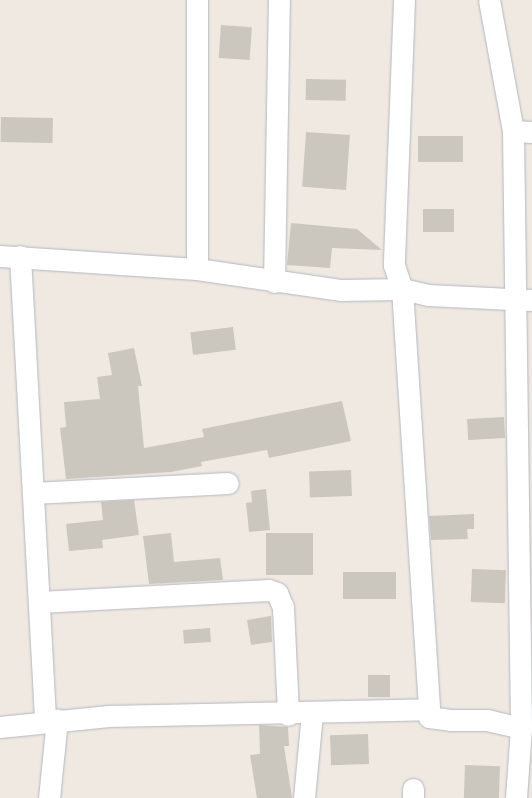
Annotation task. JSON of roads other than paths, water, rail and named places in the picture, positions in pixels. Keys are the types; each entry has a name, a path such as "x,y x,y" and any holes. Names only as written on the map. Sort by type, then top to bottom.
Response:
{"street":[{"path":"197,0 197,269"},
{"path":"274,282 279,0"},
{"path":"404,0 394,264 402,289 429,717 450,720 487,720 521,728"},
{"path":"489,0 523,132 525,621 516,798"},
{"path":"49,798 51,720 39,602 33,493 10,256 197,269 274,282 341,290 402,289 428,295 525,301"},
{"path":"33,493 228,483"},
{"path":"39,602 269,590 278,593 283,606 288,715"},
{"path":"0,727 51,720 429,710"},
{"path":"304,798 312,714"}]}
